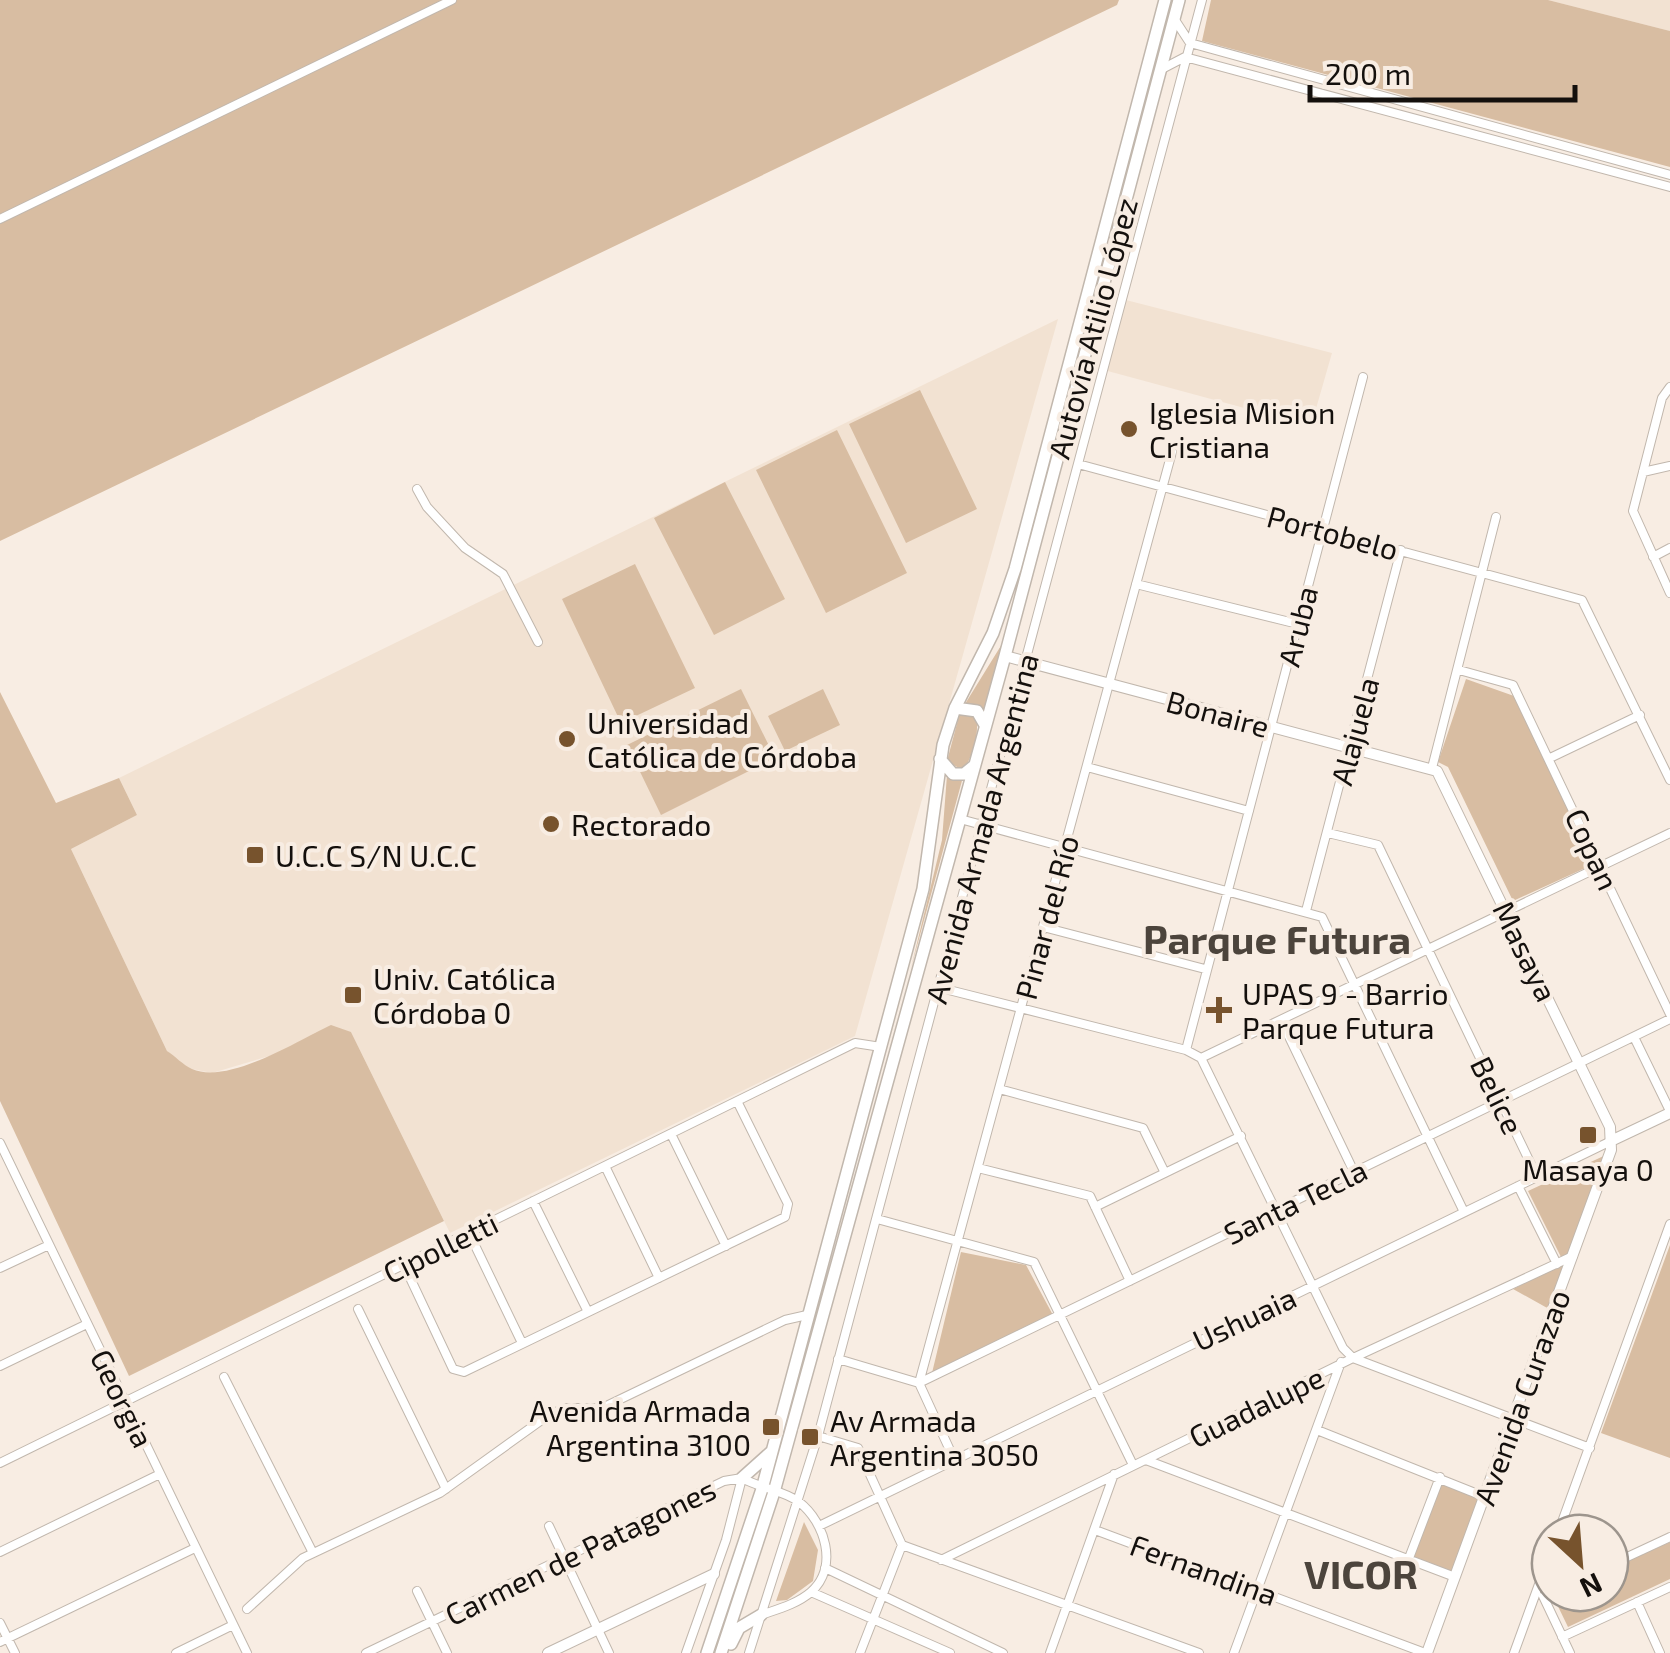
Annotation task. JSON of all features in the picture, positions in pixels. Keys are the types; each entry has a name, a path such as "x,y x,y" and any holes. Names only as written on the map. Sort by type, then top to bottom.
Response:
{"main road":[{"name":"Autovía Atilio López","path":"993,633 1015,569 1165,0"},
{"name":"Autovía Atilio López","path":"1005,656 1179,0"},
{"name":"Avenida Armada Argentina","path":"707,1653 768,1490 771,1452 930,859 940,759 955,708 993,633"},
{"name":"Avenida Armada Argentina","path":"724,1653 1005,656"},
{"path":"955,708 980,714 985,729"},
{"path":"940,759 953,774 964,774 975,765"},
{"path":"742,1478 771,1452"},
{"path":"724,1653 739,1628 762,1615"}],"street":[{"path":"0,219 452,0"},
{"name":"Avenida Armada Argentina","path":"749,1653 818,1436 1202,0"},
{"path":"1174,18 1190,42 1670,174"},
{"path":"1160,70 1186,57 1670,187"},
{"name":"Aruba","path":"1186,1050 1363,377"},
{"path":"1670,387 1662,398 1633,516 1670,592"},
{"name":"Pinar del Río","path":"920,1383 1172,452"},
{"name":"Portobelo","path":"1078,464 1578,598 1586,604 1640,715"},
{"path":"1644,472 1670,466"},
{"path":"418,488 427,507 465,548 503,574 538,642"},
{"path":"1432,768 1496,517"},
{"path":"1652,556 1670,548"},
{"name":"Alajuela","path":"1306,911 1401,550"},
{"path":"1136,584 1298,624"},
{"name":"Bonaire","path":"1005,656 1432,768"},
{"name":"Copan","path":"1459,670 1513,685 1670,1016"},
{"path":"1550,758 1640,715 1670,780"},
{"path":"1087,767 1249,811"},
{"name":"Masaya","path":"1432,768 1445,782 1580,1063 1612,1140"},
{"path":"960,818 1322,917 1464,1212"},
{"name":"Belice","path":"1328,833 1378,845 1537,1176"},
{"path":"1201,1058 1670,833"},
{"path":"1043,927 1205,969"},
{"path":"938,987 1186,1050 1201,1058 1343,1348 1353,1358 1590,1448"},
{"name":"Santa Tecla","path":"920,1383 1634,1037 1670,1016"},
{"path":"1281,1020 1354,1172"},
{"path":"1634,1037 1670,1112"},
{"name":"Cipolletti","path":"0,1463 854,1043 881,1048"},
{"path":"999,1090 1143,1128 1166,1173"},
{"path":"404,1265 457,1372 726,1246 790,1211 737,1101"},
{"name":"Ushuaia","path":"819,1526 1670,1112"},
{"path":"671,1134 726,1246"},
{"path":"1095,1207 1241,1136"},
{"name":"Avenida Curazao","path":"1426,1653 1612,1140"},
{"name":"Georgia","path":"0,1143 247,1653"},
{"path":"605,1166 659,1278"},
{"path":"978,1168 1090,1196 1130,1280"},
{"path":"0,1176 13,1170"},
{"path":"1518,1186 1556,1264"},
{"path":"533,1202 588,1312"},
{"path":"877,1219 1030,1260 1037,1266 1134,1465"},
{"path":"1566,1513 1670,1224"},
{"path":"470,1233 522,1343"},
{"path":"0,1268 49,1245"},
{"name":"Guadalupe","path":"941,1560 1353,1358 1573,1256"},
{"path":"358,1309 446,1489"},
{"path":"247,1609 312,1553 344,1542 446,1489 550,1414 567,1408 602,1408 793,1316 807,1315"},
{"path":"0,1366 88,1324"},
{"path":"1234,1653 1341,1364 1343,1348"},
{"path":"838,1359 920,1383 954,1458"},
{"path":"224,1376 312,1553"},
{"path":"1317,1430 1485,1497"},
{"path":"818,1436 861,1451 902,1545 860,1653"},
{"path":"1145,1460 1456,1577"},
{"path":"0,1552 160,1474"},
{"path":"1050,1653 1114,1474"},
{"path":"1408,1558 1440,1477"},
{"path":"686,1653 742,1478 798,1502 819,1526 826,1548 824,1568 811,1592 762,1615"},
{"name":"Carmen de Patagones","path":"366,1653 724,1481 742,1478"},
{"path":"549,1526 610,1653"},
{"name":"Fernandina","path":"1094,1530 1257,1587 1426,1653"},
{"path":"1630,1556 1670,1537"},
{"path":"902,1545 1198,1653"},
{"path":"4,1640 195,1548"},
{"path":"824,1568 1004,1653"},
{"path":"548,1653 714,1574"},
{"path":"1562,1636 1670,1587"},
{"path":"416,1592 447,1653"},
{"path":"811,1592 950,1653"},
{"path":"1637,1602 1660,1653"},
{"path":"1514,1653 1533,1613"},
{"path":"1551,1613 1570,1653"},
{"path":"0,1623 4,1640 15,1653"},
{"path":"176,1653 233,1625"}],"shaded area":[{"path":"0,0 1119,0 1117,5 0,541"},
{"path":"1211,0 1548,0 1670,31 1670,167 1202,41"},
{"path":"1548,0 1670,0 1670,31"},
{"path":"1122,299 1332,353 1311,426 1104,370"},
{"name":"Universidad Católica de Córdoba","path":"1058,319 855,1036 450,1233 351,1032 212,1073 187,1068 167,1051 71,849 137,815 119,778"},
{"path":"920,390 977,509 906,543 849,424"},
{"path":"837,430 907,573 826,613 756,470"},
{"path":"725,482 785,599 714,635 654,518"},
{"path":"635,564 695,688 621,723 562,599"},
{"path":"1002,644 985,711 965,704"},
{"path":"1466,679 1514,696 1594,864 1513,901 1448,767 1438,762"},
{"path":"741,689 775,758 661,815 627,745"},
{"path":"823,689 840,725 785,751 768,716"},
{"path":"0,692 56,803 119,778 137,815 71,849 167,1051 192,1069 224,1071 262,1059 331,1025 351,1032 444,1221 129,1376 0,1101"},
{"path":"965,711 975,714 977,727 973,752 962,770 947,761 959,716"},
{"path":"947,775 963,777 911,968 942,840"},
{"path":"1608,1154 1569,1253 1561,1257 1528,1191"},
{"path":"1670,1245 1670,1458 1601,1433"},
{"path":"961,1252 1026,1265 1054,1317 932,1373"},
{"path":"1566,1263 1549,1309 1513,1289"},
{"path":"1441,1481 1482,1497 1453,1574 1411,1558"},
{"path":"804,1522 818,1550 813,1581 787,1600 776,1601"},
{"path":"1670,1542 1670,1579 1630,1598 1630,1560"},
{"path":"1561,1613 1598,1613 1568,1627"}],"place":[{"name":"Iglesia Mision Cristiana","path":"1129,429"},
{"name":"Universidad Católica de Córdoba","path":"567,739"},
{"name":"Rectorado","path":"551,824"},
{"name":"U.C.C S/N U.C.C","path":"255,855"},
{"name":"Univ. Católica Córdoba 0","path":"353,995"},
{"name":"UPAS 9 - Barrio Parque Futura","path":"1219,1010"},
{"name":"Masaya 0","path":"1588,1135"},
{"name":"Avenida Armada Argentina 3100","path":"771,1427"},
{"name":"Av Armada Argentina 3050","path":"810,1437"}],"district":[{"name":"Parque Futura","path":"1277,938"},
{"name":"VICOR","path":"1361,1573"}]}
